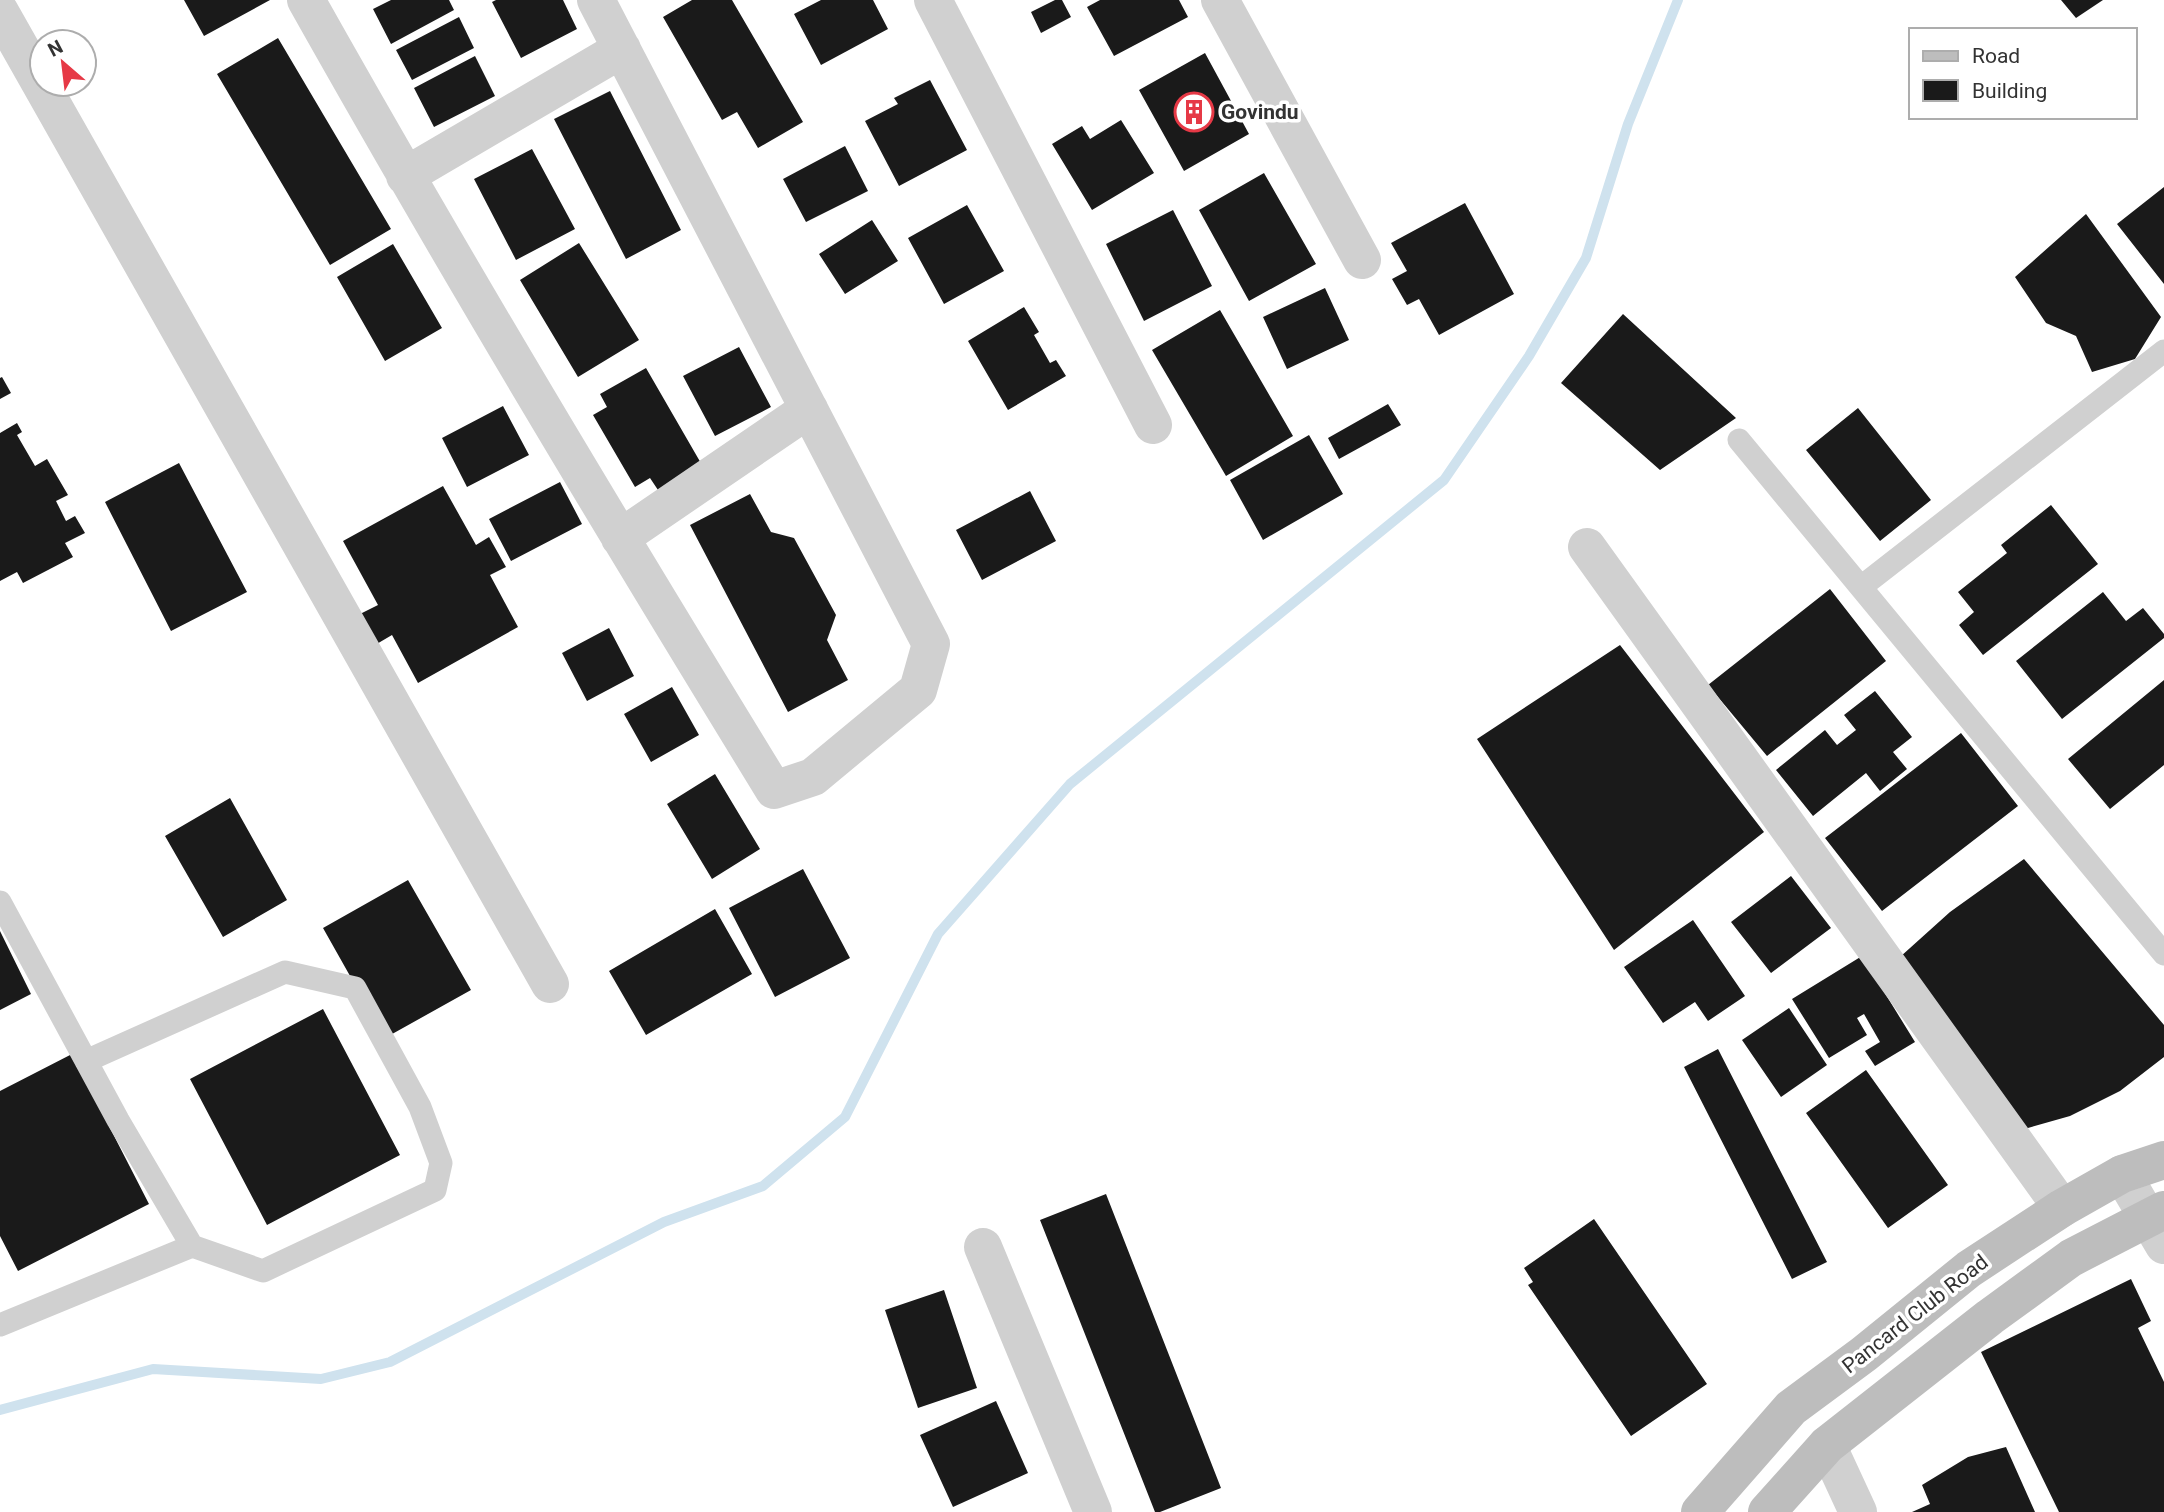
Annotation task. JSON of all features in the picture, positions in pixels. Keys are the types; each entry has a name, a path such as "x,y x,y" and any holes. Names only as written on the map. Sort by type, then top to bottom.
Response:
{"main road":[{"name":"Pancard Club Road","path":"1700,1512 1791,1408 1864,1354 1969,1269 2063,1208 2122,1174 2164,1160"},
{"path":"1767,1512 1827,1446 1990,1317 2061,1266 2159,1224"}],"street":[{"path":"306,0 405,176 620,538 774,790 813,777 918,690 931,644 596,0"},
{"path":"933,0 1153,425"},
{"path":"1220,0 1362,260"},
{"path":"0,12 550,984"},
{"path":"405,176 622,49"},
{"path":"620,538 808,409"},
{"path":"1587,547 2063,1208"},
{"path":"2122,1174 2159,1224"},
{"path":"983,1247 1093,1512"},
{"path":"1827,1446 1858,1512"}],"lane":[{"path":"1861,587 2164,351"},
{"path":"1739,440 2164,954"},
{"path":"0,902 86,1061 192,1246 263,1271 435,1190 441,1163 420,1107 355,988 285,972 86,1061"},
{"path":"0,1325 192,1246"}],"building":[{"path":"184,0 270,0 204,36"},
{"path":"391,0 449,0 454,10 391,44 373,9"},
{"path":"563,0 577,29 521,58 492,2"},
{"path":"692,0 732,0 803,122 758,148 737,112 722,120 663,17"},
{"path":"821,0 873,0 888,29 821,65 794,14"},
{"path":"1055,0 1062,0 1071,17 1041,33 1031,12"},
{"path":"1100,0 1179,0 1188,17 1114,56 1087,7"},
{"path":"2061,0 2103,0 2076,18"},
{"path":"459,17 474,48 412,80 396,50"},
{"path":"278,38 391,229 330,265 217,74"},
{"name":"Govindu","path":"1205,53 1249,134 1184,171 1139,90"},
{"path":"475,56 495,96 434,127 414,88"},
{"path":"930,80 967,150 899,186 865,121 898,104 894,98"},
{"path":"610,91 681,230 626,259 554,119"},
{"path":"1121,120 1154,173 1092,210 1052,144 1082,126 1090,139"},
{"path":"845,146 868,191 806,222 783,179"},
{"path":"532,149 575,229 516,260 474,179"},
{"path":"1264,173 1316,264 1249,301 1199,210"},
{"path":"2164,187 2164,284 2117,224"},
{"path":"1465,203 1514,294 1439,335 1419,299 1407,305 1392,279 1407,271 1391,243"},
{"path":"967,205 1004,271 944,304 908,238"},
{"path":"1173,210 1212,286 1144,321 1106,244"},
{"path":"2086,214 2161,317 2135,359 2092,372 2076,336 2046,323 2015,277"},
{"path":"872,220 898,261 845,294 819,254"},
{"path":"579,243 639,340 578,377 520,280"},
{"path":"393,244 442,328 385,361 337,277"},
{"path":"1325,288 1349,340 1287,369 1263,317"},
{"path":"1024,307 1039,332 1034,335 1050,363 1056,360 1066,376 1008,410 968,341"},
{"path":"1220,310 1293,436 1226,476 1152,350"},
{"path":"1623,314 1736,418 1660,470 1561,383"},
{"path":"739,347 771,407 715,436 683,376"},
{"path":"646,368 702,465 658,490 650,478 635,487 593,415 607,407 600,394"},
{"path":"2,377 11,393 0,399 0,378"},
{"path":"1388,404 1401,425 1339,459 1328,438"},
{"path":"503,406 529,455 467,487 442,438"},
{"path":"1858,408 1931,500 1880,541 1806,450"},
{"path":"17,423 22,432 17,435 35,466 47,459 68,495 56,501 66,521 75,516 85,533 65,543 73,557 23,583 17,572 0,581 0,433"},
{"path":"1309,435 1343,494 1263,540 1230,480"},
{"path":"179,463 247,592 171,631 105,502"},
{"path":"560,482 582,524 511,561 489,519"},
{"path":"443,486 476,545 489,537 506,567 490,575 518,627 418,683 392,635 375,645 358,615 378,605 343,541"},
{"path":"1030,491 1056,541 982,580 956,530"},
{"path":"750,494 771,532 794,538 836,615 827,640 848,680 788,712 690,525"},
{"path":"2051,505 2098,564 1983,655 1959,625 1974,612 1958,592 2007,553 2001,545"},
{"path":"1830,589 1886,661 1767,756 1708,685"},
{"path":"2103,592 2126,621 2143,608 2164,634 2164,638 2062,719 2016,661"},
{"path":"609,628 634,676 587,701 562,653"},
{"path":"1620,645 1764,832 1614,950 1477,739"},
{"path":"2164,680 2164,765 2110,809 2068,759"},
{"path":"672,687 699,735 651,762 624,714"},
{"path":"1875,691 1912,737 1893,752 1907,769 1880,791 1866,773 1813,816 1776,770 1825,730 1837,745 1856,730 1844,715"},
{"path":"1961,733 2018,806 1882,911 1825,838"},
{"path":"715,774 760,849 712,879 667,804"},
{"path":"230,798 287,900 223,937 165,836"},
{"path":"2024,859 2164,1025 2164,1057 2120,1091 2070,1116 2021,1130 1900,957 1950,912"},
{"path":"803,869 850,958 775,997 729,908"},
{"path":"1791,876 1831,928 1771,973 1731,922"},
{"path":"408,880 471,990 385,1038 323,928"},
{"path":"715,909 752,974 646,1035 609,971"},
{"path":"1693,920 1745,996 1708,1021 1695,1002 1663,1023 1624,967"},
{"path":"0,931 31,994 0,1010"},
{"path":"1862,956 1915,1042 1875,1066 1865,1051 1880,1042 1864,1014 1857,1018 1867,1035 1829,1058 1792,999"},
{"path":"1789,1008 1827,1065 1781,1097 1742,1040"},
{"path":"323,1009 400,1155 267,1225 190,1079"},
{"path":"1718,1049 1827,1262 1792,1279 1684,1067"},
{"path":"72,1054 149,1204 18,1271 0,1236 0,1091"},
{"path":"1866,1070 1948,1185 1888,1228 1806,1113"},
{"path":"1106,1194 1221,1488 1160,1512 1155,1512 1040,1220"},
{"path":"1594,1219 1707,1384 1631,1436 1528,1285 1533,1282 1524,1268"},
{"path":"2131,1279 2151,1321 2138,1328 2164,1382 2164,1512 2059,1512 1981,1352"},
{"path":"944,1290 977,1388 918,1408 885,1310"},
{"path":"996,1401 1028,1473 953,1507 920,1435"},
{"path":"2006,1447 2035,1512 1912,1512 1930,1504 1922,1485 1968,1457"}],"waterway":[{"path":"0,1410 153,1369 321,1379 390,1362 664,1222 763,1186 845,1117 938,934 1070,784 1444,480 1529,356 1586,258 1628,124 1678,0"}],"place":[{"name":"Govindu","path":"1194,112"}]}
